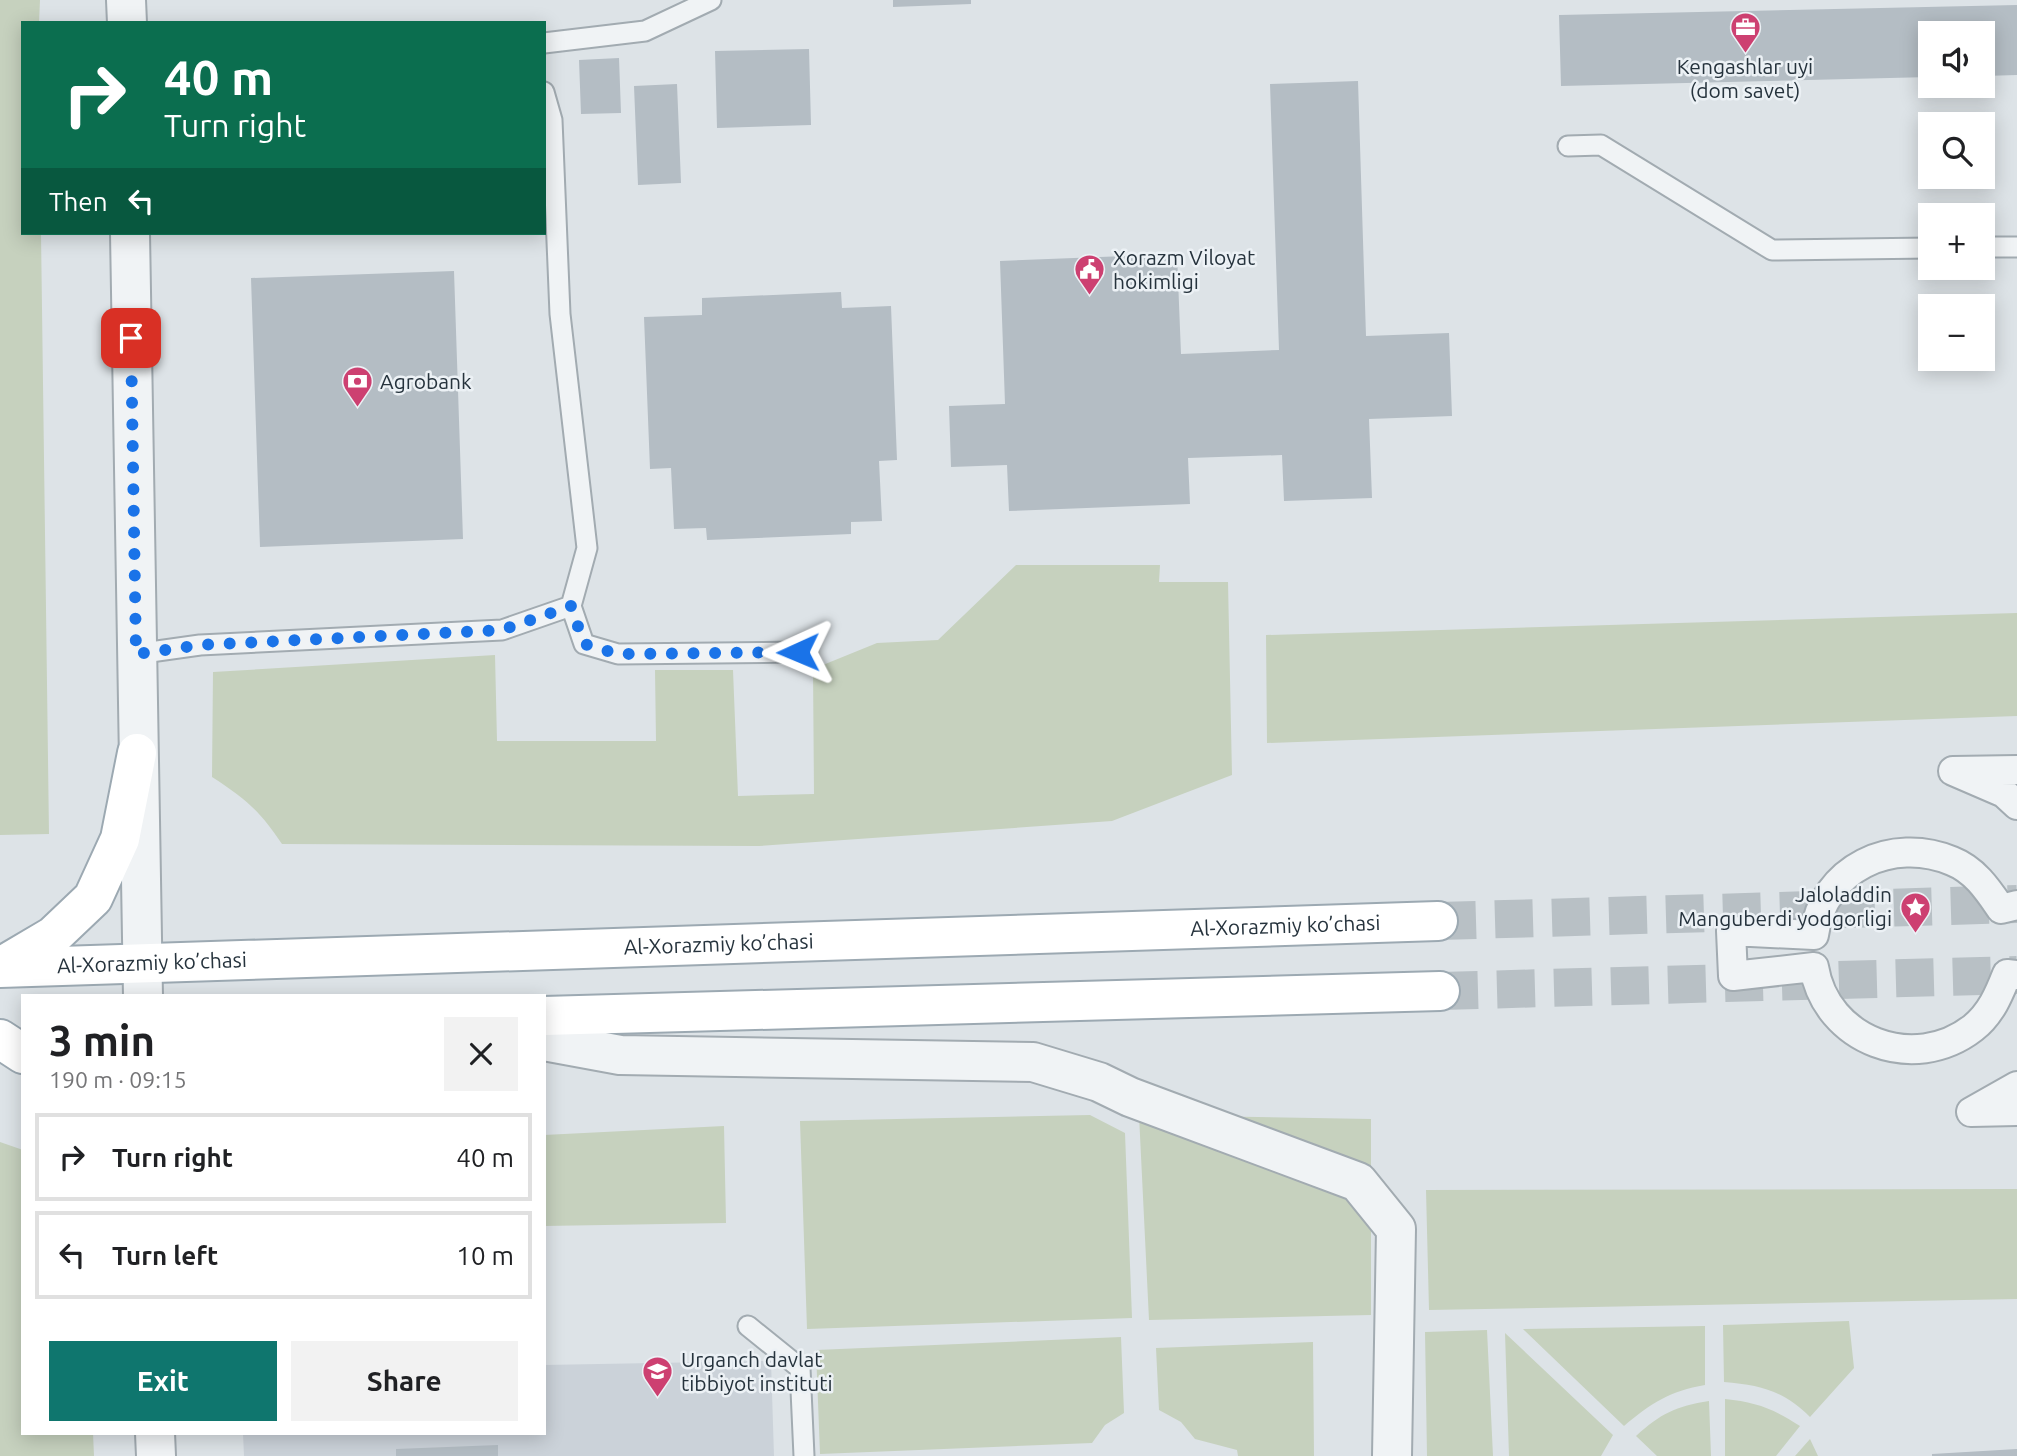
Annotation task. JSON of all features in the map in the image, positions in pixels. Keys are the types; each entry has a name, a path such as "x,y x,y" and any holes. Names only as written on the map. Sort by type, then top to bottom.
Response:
{"main road":[{"path":"0,967 53,936 93,898 120,839 137,753"},
{"name":"Al-Xorazmiy ko’chasi","path":"0,967 143,979 1438,921"},
{"path":"546,1016 1440,991"},
{"path":"0,1032 21,1031"},
{"path":"0,1039 21,1053"}],"street":[{"path":"126,0 127,21"},
{"path":"130,235 143,979"},
{"path":"2017,770 1952,771 2004,793 2017,805"},
{"path":"2017,905 2001,909 1982,881 1954,861 1922,852 1889,853 1858,866 1832,888 1816,918 1814,934 1731,931 1733,976 1814,967 1816,983 1831,1011 1854,1033 1883,1047 1915,1051 1946,1044 1974,1028 1995,1003 2007,974 2017,975"},
{"path":"546,1041 620,1055 1033,1062 1099,1082 1130,1097 1358,1182 1396,1229 1392,1456"},
{"path":"2017,1086 1971,1112 2017,1111"},
{"path":"155,1435 156,1456"}],"lane":[{"path":"546,43 645,31 711,0"},
{"path":"546,99 552,120 560,314 587,548 571,606 584,644 618,654 798,652"},
{"path":"1568,146 1601,145 1772,250 1918,248"},
{"path":"1995,247 2017,247"},
{"path":"136,654 200,645 502,630 571,606"},
{"path":"748,1325 800,1368 804,1456"}],"shaded area":[{"name":"Urganch davlat tibbiyot instituti","path":"771,1361 774,1456 244,1456 243,1435 546,1435 546,1365"}],"green space":[{"path":"0,0 40,0 39,21 21,21 21,235 41,235 49,834 0,835"},
{"path":"1016,565 1160,565 1159,582 1228,582 1232,775 1112,821 759,846 282,844 251,806 212,777 213,672 495,655 497,741 656,741 655,670 733,670 738,796 814,794 813,669 877,643 938,640"},
{"path":"2017,613 2017,716 1267,743 1266,635"},
{"path":"1090,1115 1125,1133 1132,1318 807,1329 800,1121"},
{"path":"1139,1115 1371,1119 1371,1315 1149,1320"},
{"path":"724,1126 726,1223 546,1226 546,1135"},
{"path":"0,1142 21,1149 21,1435 93,1435 94,1456 0,1456"},
{"path":"2017,1189 2017,1299 1429,1310 1426,1190"},
{"path":"1849,1321 1854,1368 1810,1417 1781,1395 1749,1385 1724,1382 1723,1325"},
{"path":"1705,1326 1705,1385 1662,1399 1624,1426 1523,1329"},
{"path":"1487,1330 1493,1456 1427,1456 1425,1332"},
{"path":"1505,1333 1613,1435 1601,1456 1509,1456"},
{"path":"1121,1337 1124,1413 1105,1425 1092,1443 820,1454 816,1350"},
{"path":"1313,1342 1314,1456 1238,1456 1237,1450 1195,1439 1181,1422 1159,1410 1156,1348"},
{"path":"1725,1399 1764,1407 1800,1426 1776,1456 1725,1456"},
{"path":"1709,1401 1711,1456 1657,1456 1636,1436 1669,1412"},
{"path":"1810,1439 1818,1456 1795,1456"}],"building":[{"path":"893,0 971,0 971,4 893,7"},
{"name":"Kengashlar uyi (dom savet)","path":"2017,5 2017,75 1995,76 1995,21 1918,21 1918,77 1561,86 1559,15"},
{"path":"809,49 811,125 717,128 715,51"},
{"path":"619,58 621,113 581,114 579,60"},
{"name":"Xorazm Viloyat hokimligi","path":"1358,81 1366,336 1449,333 1452,416 1369,419 1372,498 1284,501 1282,455 1188,458 1190,504 1009,511 1007,465 951,467 949,406 1005,404 1000,261 1177,254 1181,354 1279,350 1270,84"},
{"path":"677,84 681,183 638,185 634,86"},
{"name":"Agrobank","path":"454,271 463,539 260,547 251,278"},
{"path":"841,292 842,308 891,306 897,460 879,461 882,521 851,522 851,534 707,540 706,528 674,529 671,468 650,469 644,317 702,315 702,298"},
{"path":"498,1445 498,1456 396,1456 396,1449"},
{"path":"2017,1449 2017,1456 1932,1456 1932,1454"}],"tunnel":[{"path":"1438,921 2017,904"},
{"path":"1440,991 2017,975"}],"place":[{"name":"Kengashlar uyi (dom savet)","path":"1745,54"},
{"name":"Xorazm Viloyat hokimligi","path":"1090,297"},
{"name":"Agrobank","path":"357,409"},
{"name":"Jaloladdin Manguberdi yodgorligi","path":"1915,934"},
{"name":"Urganch davlat tibbiyot instituti","path":"658,1399"}],"route":[{"path":"131,338 136,654 200,645 502,630 571,606 584,644 618,654 798,652"}]}
